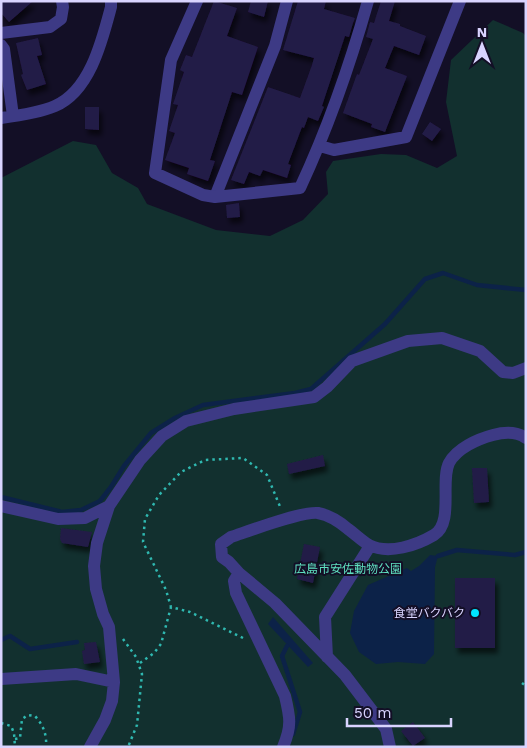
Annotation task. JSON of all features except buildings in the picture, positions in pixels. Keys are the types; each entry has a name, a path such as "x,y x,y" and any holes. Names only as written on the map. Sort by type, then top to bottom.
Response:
{"street":[{"path":"1,33 50,27 61,19 62,1"},
{"path":"1,45 4,49 7,117 55,106 73,94 84,79 101,44 111,1"},
{"path":"196,1 171,60 155,173 203,195 215,197 300,188 320,146 355,46 368,1"},
{"path":"215,197 275,46 287,1"},
{"path":"320,146 334,150 406,137 460,1"},
{"path":"90,747 110,707 114,682 109,627 96,589 94,566 97,543 109,506 140,460 162,436 186,421 234,409 314,397 327,388 352,361 408,341 442,338 480,350 502,372 513,372 526,368"},
{"path":"390,747 386,730 345,675 275,603 239,574 230,562 222,557 221,544 231,537 302,514 319,513 338,520 370,546 388,549 406,547 436,534 444,522 447,470 450,462 466,445 485,437 507,432 526,438"},
{"path":"1,506 58,519 85,518 109,506"},
{"path":"327,657 325,618 370,546"},
{"path":"239,574 234,581 236,593 285,696 289,712 289,732 283,747"},
{"path":"1,679 76,674 114,682"}],"path":[{"path":"140,663 154,653 161,644 171,607 166,590 143,542 145,519 160,495 181,472 205,460 242,458 267,475 285,520"},
{"path":"171,607 190,612 246,639"},
{"path":"109,627 124,640 140,663 142,674 138,725 128,747"},
{"path":"522,682 526,686"},
{"path":"14,739 20,738 22,719 28,715 35,716 42,725 47,738 46,747"},
{"path":"1,723 11,726 15,747"}],"green space":[{"name":"広島市安佐動物公園","path":"493,20 526,36 526,747 1,747 1,178 73,141 96,145 112,173 138,188 147,204 216,230 270,236 303,220 328,194 326,172 333,161 381,154 406,155 437,168 457,156 446,102 451,60"}],"water":[{"path":"430,555 438,556 435,567 434,654 425,664 398,662 376,664 359,652 350,633 354,611 368,585 407,568 411,571"},
{"path":"273,617 313,663 308,667 268,624"}],"waterway":[{"path":"1,497 62,512 81,510 100,501 124,466 151,433 175,418 203,405 295,393 311,389 385,324 425,279 443,273 477,285 526,290"},
{"path":"438,556 457,550 515,555 526,552"},
{"path":"1,640 10,636 30,649 77,642"},
{"path":"287,646 282,656 300,712 293,734"}],"place":[{"name":"食堂バクバク","path":"475,613"}]}
